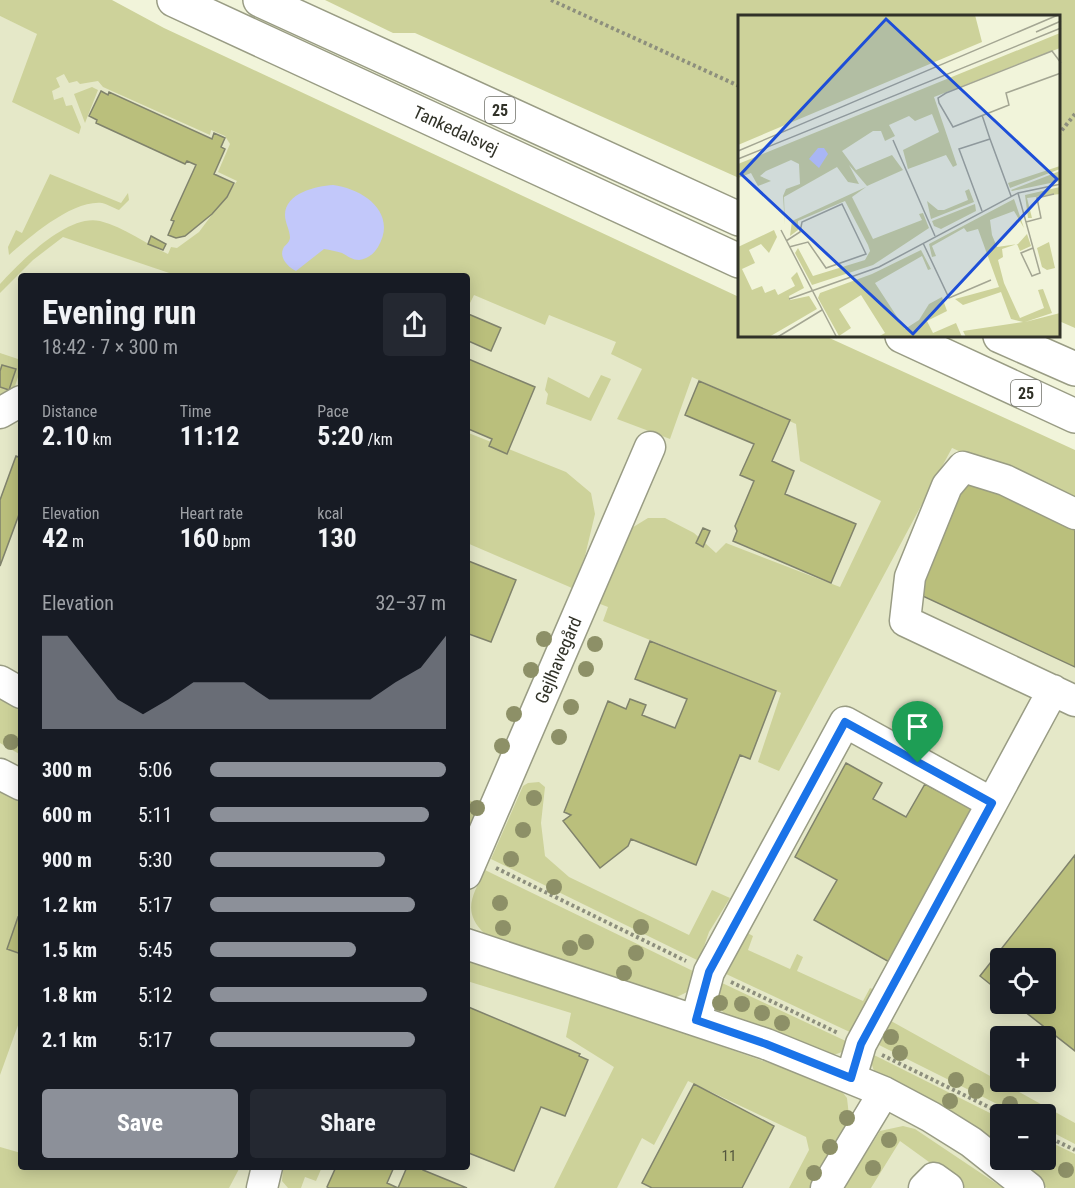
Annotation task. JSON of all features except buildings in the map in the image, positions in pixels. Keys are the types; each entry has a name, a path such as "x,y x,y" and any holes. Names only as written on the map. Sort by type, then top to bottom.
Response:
{"highway":[{"name":"Tankedalsvej","path":"174,0 738,261"},
{"name":"Tankedalsvej","path":"260,0 738,219"},
{"name":"25","path":"906,338 1075,416"},
{"name":"25","path":"1005,338 1075,369"}],"street":[{"path":"0,413 18,404"},
{"name":"Gejlhavegård","path":"470,865 650,447"},
{"path":"851,1078 861,1044 992,803 1064,696 905,621 910,577 947,486 963,467 1005,480 1075,514"},
{"path":"0,681 18,691"},
{"path":"696,1020 709,972 845,722 992,803"},
{"path":"0,774 18,783"},
{"path":"470,945 766,1044 884,1092 971,1142 1029,1188"},
{"path":"826,1188 884,1092"},
{"path":"262,1188 266,1170"},
{"path":"924,1188 934,1178 948,1188"}],"path":[{"path":"550,0 738,86"},
{"path":"1060,134 1075,114"},
{"path":"470,865 709,972 990,1108"},
{"path":"1056,1141 1075,1150"}],"shaded area":[{"path":"0,16 463,232 952,448 1075,505 1075,1188 0,1188"}],"green space":[{"path":"0,0 112,0 164,28 738,297 738,338 829,338 1075,450 1075,505 952,448 779,771 758,762 781,693 603,621 608,607 595,602 630,529 648,518 665,518 694,533 716,553 726,543 840,587 881,501 800,461 796,424 692,377 670,439 617,419 642,369 611,354 616,342 549,315 545,325 474,295 470,303 470,273 169,273 63,237 18,273 0,293 0,284 32,252 74,224 100,221 118,227 168,254 171,247 177,248 199,232 237,181 218,172 230,144 225,136 211,130 210,135 103,87 98,81 69,83 64,74 56,78 60,87 52,91 54,100 63,97 66,106 72,105 81,127 79,134 12,102 37,34 0,16"},
{"path":"325,0 1075,0 1075,328 1060,321 1060,15 738,15 738,178 415,33 393,33"},
{"path":"92,87 98,90 85,123 74,94"},
{"path":"50,174 121,203 128,193 129,200 119,210 102,203 78,207 52,221 9,255 8,247 16,230 22,233"},
{"path":"0,353 18,359 18,377 13,392 0,398"},
{"path":"601,375 611,379 591,421 546,404 548,394 545,390 548,377 589,398"},
{"path":"470,434 566,472 591,493 595,514 585,556 572,588 470,544"},
{"path":"0,695 18,705 18,753 0,743"},
{"path":"539,782 545,787 541,823 545,856 569,877 689,935 712,890 730,898 709,932 699,961 491,859 523,786"},
{"path":"0,791 18,800 18,1025 0,1075"},
{"path":"470,800 485,808 470,838"},
{"path":"485,870 695,972 687,992 675,998 485,934 473,918 471,910 473,895"},
{"path":"742,930 753,936 748,950 790,969 797,954 803,957 797,971 863,1001 870,988 875,990 854,1034 724,973"},
{"path":"470,959 812,1078 843,1093 847,1098 850,1125 810,1188 789,1188 809,1150 806,1137 688,1081 654,1145 642,1138 617,1188 554,1188 614,1067 566,1037 571,1013 470,982"},
{"path":"720,982 850,1043 842,1052 831,1055 724,1013 717,999"},
{"path":"891,1021 990,1076 990,1092 1019,1092 1041,1104 997,1104 879,1045"},
{"path":"874,1055 990,1113 990,1146 874,1071 871,1062"},
{"path":"1056,1112 1075,1123 1075,1144 1056,1134"},
{"path":"903,1126 915,1129 1003,1188 965,1188 900,1141 871,1188 844,1188 880,1131"},
{"path":"1056,1145 1075,1154 1075,1188 1047,1188 1023,1170 1056,1170"},
{"path":"0,1147 18,1152 18,1170 238,1170 229,1188 0,1188"},
{"path":"283,1170 321,1170 316,1181 305,1177 301,1188 288,1188 282,1181"}],"water":[{"path":"333,185 345,187 366,197 381,213 384,224 383,235 378,247 370,256 359,260 324,249 296,271 282,256 283,249 290,238 285,218 286,207 290,201 303,192"}],"route":[{"path":"845,722 918,763 992,803 861,1044 851,1078 766,1044 696,1020 709,972 845,722"}]}
